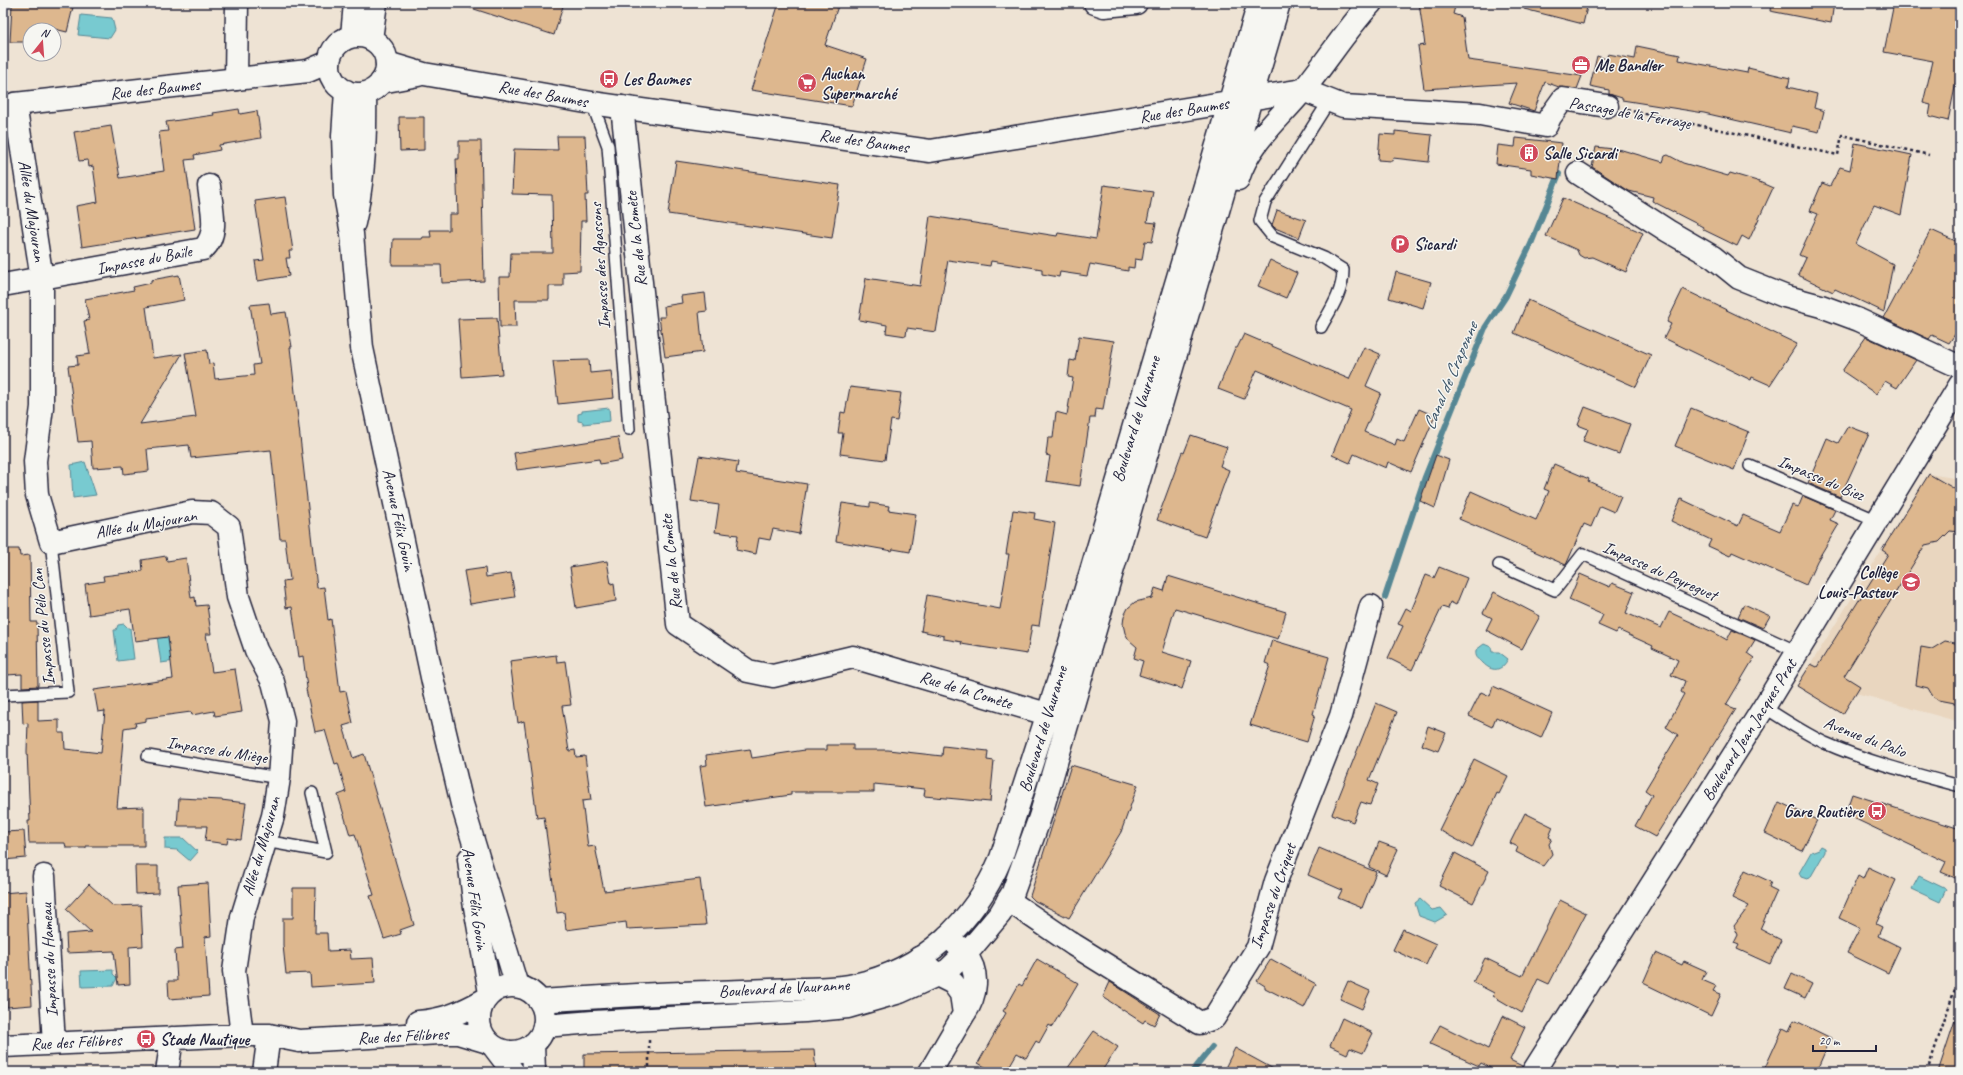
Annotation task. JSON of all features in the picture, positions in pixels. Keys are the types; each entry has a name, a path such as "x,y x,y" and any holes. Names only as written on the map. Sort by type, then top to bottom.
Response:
{"street":[{"path":"236,79 237,3"},
{"path":"355,3 361,38"},
{"path":"361,38 376,3"},
{"path":"1095,3 1104,6 1136,3"},
{"name":"Boulevard de Vauranne","path":"540,1001 654,993 825,989 854,985 890,974 919,958 958,929 976,906 991,882 1014,822 1259,3"},
{"name":"Boulevard de Vauranne","path":"539,1035 647,1019 805,1011 848,1007 900,992 948,970 965,954 1000,914 1024,864 1040,817 1160,413 1279,3"},
{"path":"1221,201 1235,189 1241,168 1263,134 1303,90 1356,19 1371,3"},
{"name":"Avenue Félix Gouin","path":"357,78 384,53 379,45 361,38 343,39 336,45 331,53 357,78 366,137 360,199 352,234 362,348 434,682 462,804 517,986"},
{"name":"Rue des Baumes","path":"9,107 308,71 357,78 424,74 592,103 930,151 1250,100 1303,90"},
{"name":"Passage de la Ferrage","path":"1303,90 1343,106 1480,114 1546,126 1550,117 1563,99 1607,106"},
{"name":"Allée du Majouran","path":"9,107 42,279 42,406 35,461 37,495 50,542 192,512 211,513 229,527 238,597 256,650 273,682 283,721 279,778 273,816 242,917 234,971 242,1035"},
{"name":"Rue de la Comète","path":"622,107 678,624 748,671 773,676 853,657 1047,714"},
{"path":"1578,173 1668,231 1713,257 1740,278 1784,296 1821,306 1859,320 1960,367"},
{"name":"Impasse du Baïle","path":"3,286 204,249 210,243 214,234 208,186"},
{"name":"Boulevard Jean Jacques Prat","path":"1533,1072 1764,707 1960,385"},
{"name":"Impasse du Criquet","path":"1008,900 1074,945 1200,1023 1214,1018 1258,947 1276,881 1341,716 1371,606"},
{"name":"Avenue Félix Gouin","path":"462,804 487,996"},
{"name":"Impasse du Hameau","path":"44,876 54,1044"},
{"path":"930,1072 971,1004 976,990 971,963 965,954 948,936"},
{"path":"919,958 937,975 953,984 961,994 964,1014"},
{"path":"513,1072 482,1035 478,1017 487,996 503,986 517,986 526,989 540,1001 544,1009 534,1072"},
{"name":"Rue des Félibres","path":"270,1035 303,1027 403,1024 439,1020 467,1009 487,996"},
{"name":"Rue des Félibres","path":"3,1046 242,1035 270,1035 299,1040 458,1033 491,1044"},
{"path":"264,1072 270,1035"},
{"path":"491,1044 504,1051 514,1052 525,1049 539,1035"},
{"path":"167,1072 172,1038"}],"lane":[{"path":"1321,327 1338,298 1343,282 1344,270 1324,258 1273,237 1260,221 1265,202 1329,100"},
{"name":"Impasse des Agassons","path":"592,103 608,146 629,429"},
{"name":"Impasse du Biez","path":"1750,466 1878,521"},
{"name":"Impasse du Pélo Can","path":"3,695 68,692 50,542"},
{"name":"Impasse du Peyreguet","path":"1499,565 1555,590 1583,554 1798,652"},
{"name":"Avenue du Palio","path":"1764,707 1801,730 1831,745 1879,763 1960,786"},
{"name":"Impasse du Miège","path":"148,756 279,778"},
{"path":"265,841 326,852 312,793"}],"path":[{"name":"Passage de la Ferrage","path":"1607,106 1838,155 1842,135 1929,155"},
{"path":"1927,1072 1960,974"},
{"path":"647,1019 649,1072"}],"shaded area":[{"name":"Collège Louis-Pasteur","path":"1929,474 1960,479 1960,722 1856,693 1843,714 1797,686"}],"water":[{"path":"81,15 112,18 115,30 110,38 78,35"},
{"path":"609,408 610,421 583,424 583,422 578,421 578,414 582,413 582,411"},
{"path":"85,462 96,495 73,498 71,465"},
{"path":"124,624 130,628 134,659 118,661 114,630 116,630 118,625"},
{"path":"171,634 175,661 161,663 157,636"},
{"path":"1484,644 1491,647 1492,652 1499,652 1508,659 1502,666 1493,669 1486,666 1477,658 1476,650"},
{"path":"165,838 183,838 198,852 190,861 177,850 165,849"},
{"path":"1821,846 1825,848 1825,852 1810,878 1807,879 1801,877 1799,873 1811,852 1819,849"},
{"path":"1919,876 1946,889 1940,902 1912,889"},
{"path":"1420,899 1432,910 1441,908 1447,915 1435,922 1419,916 1415,903"},
{"path":"113,970 113,974 117,978 113,986 82,987 81,971"}],"building":[{"path":"15,3 74,3 67,32 62,31 62,22 22,22 22,42 10,42 12,5"},
{"path":"468,3 564,3 554,35 468,7"},
{"path":"779,3 839,3 825,45 867,59 852,106 751,90"},
{"path":"1419,3 1456,3 1453,14 1462,17 1468,60 1582,76 1577,89 1559,87 1545,82 1534,111 1509,103 1517,83 1424,89 1418,46 1425,45"},
{"path":"1525,3 1588,3 1583,24 1524,9"},
{"path":"1771,3 1834,3 1831,23 1770,11"},
{"path":"1894,3 1960,3 1960,63 1948,121 1929,116 1931,105 1923,103 1933,61 1884,52"},
{"path":"1637,46 1680,55 1679,60 1747,73 1748,68 1790,78 1788,87 1817,94 1814,108 1824,111 1819,132 1792,126 1791,133 1704,113 1622,100 1622,98 1609,94 1609,90 1590,86 1597,56 1606,59 1608,54 1635,59"},
{"path":"239,109 240,114 257,111 261,138 219,145 220,150 194,155 195,159 185,160 195,229 82,247 76,206 98,202 93,166 89,167 88,160 79,161 74,132 111,126 120,178 164,171 159,132 168,131 166,122 214,115 213,113"},
{"path":"399,117 424,117 424,150 400,151"},
{"path":"1395,131 1432,135 1429,162 1393,158 1392,161 1378,160 1380,134 1395,135"},
{"path":"557,136 585,136 588,195 585,195 586,221 581,221 580,271 563,272 563,286 549,286 549,300 515,300 516,327 500,327 499,277 510,277 511,253 553,253 552,195 512,194 514,149 558,150"},
{"name":"Salle Sicardi","path":"1516,138 1562,143 1558,179 1531,174 1531,169 1496,164 1498,145 1515,147"},
{"path":"459,141 481,141 484,281 442,283 441,265 392,265 393,239 422,239 423,237 431,237 430,230 449,230 449,214 458,214 456,159 459,159"},
{"path":"1855,143 1912,155 1901,215 1874,205 1856,244 1893,264 1884,312 1835,289 1833,292 1798,275 1806,258 1799,255 1818,214 1810,211 1822,183 1830,186 1840,167 1850,170"},
{"path":"1596,147 1622,150 1663,162 1665,156 1668,155 1683,163 1728,176 1730,173 1757,181 1773,188 1749,240 1742,236 1737,246 1702,229 1703,227 1652,201 1653,197 1629,191 1592,167"},
{"path":"676,161 840,185 832,238 668,214"},
{"path":"1104,185 1153,192 1147,222 1156,223 1152,242 1145,241 1142,260 1135,259 1134,268 1128,267 1128,271 1090,264 1087,276 1060,272 1059,277 1042,274 1042,269 991,261 990,266 948,260 936,332 907,328 906,336 886,333 887,325 859,320 866,278 920,286 930,216 1057,236 1058,233 1096,239"},
{"path":"285,197 293,251 289,251 290,258 286,258 289,276 258,281 255,261 264,260 255,201"},
{"path":"1563,198 1643,233 1626,272 1592,257 1584,258 1579,255 1577,250 1546,236"},
{"path":"1277,210 1306,220 1299,238 1275,228 1272,225"},
{"path":"1931,230 1960,243 1960,327 1949,343 1932,335 1929,339 1884,318"},
{"path":"1270,260 1297,273 1286,298 1258,286"},
{"path":"1396,272 1431,282 1423,308 1389,298"},
{"path":"179,275 184,300 146,307 153,358 182,354 140,424 196,417 185,353 207,350 209,364 213,363 215,379 254,375 253,365 260,364 250,305 269,303 271,314 286,312 292,347 290,347 317,588 324,587 328,620 331,619 340,692 346,691 353,723 343,726 353,758 364,754 414,925 400,930 401,934 384,939 370,896 374,895 355,834 350,835 338,795 346,792 338,763 335,764 325,730 315,732 306,689 303,656 299,657 292,607 286,608 283,581 290,580 285,539 280,539 271,450 191,458 189,445 147,449 149,471 124,474 123,466 93,468 91,441 78,442 68,366 78,365 77,356 90,354 84,321 89,320 85,299 134,290 133,287 151,283 151,280"},
{"path":"1683,289 1797,344 1770,385 1752,377 1751,380 1664,338 1671,324 1667,322"},
{"path":"705,293 707,311 699,312 703,352 665,357 659,317 665,317 664,306 682,303 681,296"},
{"path":"1528,300 1651,355 1636,387 1514,333"},
{"path":"497,318 502,374 462,377 458,319"},
{"path":"1244,334 1349,379 1364,347 1380,354 1366,386 1381,393 1364,432 1395,445 1397,439 1404,442 1419,409 1435,416 1411,472 1388,462 1386,468 1354,454 1350,463 1332,455 1351,410 1257,370 1244,399 1218,389 1235,348 1237,348"},
{"path":"1079,336 1114,341 1103,410 1096,409 1095,418 1090,418 1080,486 1046,481 1050,456 1046,455 1048,438 1053,438 1056,412 1067,415 1073,378 1068,377 1070,360 1075,361"},
{"path":"1866,337 1916,360 1897,388 1885,381 1876,394 1842,371"},
{"path":"589,360 590,373 611,371 614,398 558,404 553,361"},
{"path":"850,387 901,393 897,421 891,420 885,460 840,454 843,433 838,433 841,412 845,413"},
{"path":"1585,407 1630,424 1619,454 1583,441 1588,429 1578,425"},
{"path":"1691,408 1749,432 1734,470 1675,446"},
{"path":"1848,426 1869,434 1840,497 1808,483 1827,438 1838,443"},
{"path":"1191,435 1227,447 1220,466 1229,470 1205,537 1157,520 1182,452 1184,453"},
{"path":"618,437 622,460 600,464 599,459 517,470 514,453"},
{"path":"1436,455 1449,460 1435,508 1420,501"},
{"path":"699,456 738,462 736,473 807,484 799,534 773,529 770,540 759,538 756,554 736,550 738,535 715,532 719,505 691,501"},
{"path":"1554,464 1589,479 1588,481 1621,496 1614,512 1600,506 1591,527 1584,524 1566,565 1459,519 1471,491 1536,520 1549,491 1544,489"},
{"path":"1929,474 1960,492 1960,532 1950,531 1939,542 1925,545 1844,676 1860,686 1843,714 1797,686 1811,664 1817,667 1888,554 1882,550"},
{"path":"1803,496 1835,510 1830,520 1839,524 1817,561 1806,585 1732,552 1730,556 1708,546 1711,540 1671,521 1681,499 1738,526 1743,515 1780,531 1792,505 1798,508"},
{"path":"842,503 870,507 870,503 889,506 888,510 916,514 910,552 893,549 892,551 836,541"},
{"path":"1013,510 1035,513 1034,519 1055,523 1039,626 1032,625 1027,654 961,644 962,642 944,639 944,636 921,631 927,595 1000,609 1009,554 1006,554"},
{"path":"3,549 19,549 20,556 30,555 31,622 37,622 38,686 22,687 22,674 7,675"},
{"path":"166,556 167,561 186,558 191,598 195,597 196,606 207,605 211,634 206,634 212,672 235,669 242,712 215,716 214,711 192,715 191,712 146,718 146,721 135,723 136,726 124,728 117,808 144,807 144,846 86,846 86,848 66,848 65,843 29,843 28,821 30,821 27,751 28,723 23,724 22,701 38,700 38,721 59,720 59,733 64,733 65,749 101,753 105,711 98,712 94,690 173,679 168,637 135,641 130,609 89,615 85,584 104,581 103,576 143,571 142,560"},
{"path":"607,561 611,584 614,583 616,601 576,608 570,567"},
{"path":"1439,567 1467,578 1456,605 1450,602 1448,609 1442,607 1412,670 1388,658 1403,626 1398,624 1406,608 1411,611 1426,575 1434,578"},
{"path":"485,568 486,577 511,573 515,597 470,604 464,571"},
{"path":"1580,574 1610,587 1612,583 1634,592 1626,613 1661,628 1669,612 1727,640 1732,630 1755,640 1747,653 1754,658 1726,705 1736,709 1655,837 1635,826 1652,795 1645,790 1678,735 1666,727 1684,694 1681,692 1685,681 1671,675 1678,660 1652,648 1653,646 1618,630 1616,633 1598,625 1603,615 1569,600"},
{"path":"1168,576 1286,612 1278,639 1175,608 1162,652 1191,661 1182,689 1139,675 1143,661 1134,658 1137,647 1129,640 1125,633 1123,624 1124,616 1128,608 1135,602 1152,598 1155,588 1164,591"},
{"path":"1494,592 1540,616 1522,649 1486,630 1492,618 1483,613"},
{"path":"1744,604 1770,616 1763,628 1738,617"},
{"path":"1272,640 1329,657 1313,714 1315,715 1307,742 1250,725 1270,665 1265,663"},
{"path":"1945,641 1960,644 1960,704 1939,700 1932,695 1928,688 1916,685 1921,647 1932,649"},
{"path":"556,655 557,662 565,661 571,705 562,706 569,751 575,750 576,757 585,756 591,800 582,801 588,847 595,846 604,891 700,879 706,925 627,929 626,922 566,930 564,912 557,913 544,817 537,818 524,721 518,723 510,661"},
{"path":"1493,686 1552,713 1541,738 1496,717 1492,727 1469,716 1481,692 1490,696"},
{"path":"1376,703 1397,712 1369,780 1378,784 1370,805 1361,802 1353,822 1332,814"},
{"path":"1428,726 1446,733 1438,751 1422,745"},
{"path":"827,745 853,745 853,750 888,750 942,756 943,746 988,751 987,760 994,761 990,802 924,796 925,789 874,784 874,792 791,792 791,795 706,807 700,766 707,765 706,755 750,749 752,758 805,750 827,750"},
{"path":"1474,759 1508,776 1499,794 1497,793 1472,848 1439,830"},
{"path":"1071,765 1138,785 1121,832 1069,918 1035,901 1030,896"},
{"path":"1852,794 1960,829 1960,880 1941,872 1946,862 1845,814"},
{"path":"179,798 246,803 241,840 228,838 227,844 205,841 207,826 177,826"},
{"path":"1779,802 1817,820 1802,851 1765,833"},
{"path":"1525,813 1553,827 1549,837 1552,839 1549,844 1552,854 1543,866 1516,852 1518,847 1510,843"},
{"path":"24,831 26,858 3,860 3,832"},
{"path":"1379,842 1398,849 1386,875 1369,867"},
{"path":"1319,848 1376,872 1362,908 1338,898 1342,890 1308,875"},
{"path":"1455,853 1489,871 1473,903 1439,886"},
{"path":"135,866 158,866 158,893 136,894"},
{"path":"1868,867 1896,880 1876,924 1882,927 1878,936 1900,947 1888,973 1847,953 1860,928 1839,918 1858,876 1863,879"},
{"path":"1745,870 1771,882 1769,887 1777,891 1760,929 1781,940 1770,964 1737,949 1739,945 1734,943 1738,935 1734,926 1749,906 1732,898"},
{"path":"208,883 211,936 205,937 209,996 169,999 168,981 177,981 175,950 183,949 178,885"},
{"path":"89,884 113,906 141,905 143,946 129,947 130,984 118,985 114,951 67,953 66,934 91,932 66,909"},
{"path":"293,888 316,888 315,933 327,933 328,951 350,950 351,959 373,958 375,983 311,987 310,973 286,974 283,945 283,918 293,918"},
{"path":"26,891 32,1005 7,1007 6,988 3,988 3,893"},
{"path":"1560,900 1586,913 1549,984 1538,979 1522,1013 1493,996 1494,993 1473,982 1485,958 1522,976"},
{"path":"1403,929 1436,944 1426,965 1393,950"},
{"path":"1656,953 1682,965 1684,961 1706,971 1702,980 1716,986 1713,991 1721,994 1711,1016 1643,983"},
{"path":"1037,959 1078,983 1052,1027 1049,1025 1039,1043 1036,1041 1026,1058 1017,1053 1006,1072 994,1072 978,1063 1006,1013 1003,1011 1019,984 1022,986"},
{"path":"1271,959 1316,984 1304,1008 1265,988 1265,986 1257,981"},
{"path":"1792,974 1812,984 1805,998 1785,989"},
{"path":"1348,981 1370,991 1362,1009 1340,999"},
{"path":"1110,982 1160,1014 1154,1025 1145,1020 1143,1023 1103,997"},
{"path":"1957,1014 1960,1014 1960,1072 1938,1072"},
{"path":"1503,1016 1525,1027 1510,1060 1522,1066 1521,1072 1498,1072 1481,1063 1479,1066 1430,1044 1440,1025 1488,1049"},
{"path":"1342,1018 1373,1033 1363,1053 1350,1048 1347,1054 1330,1046"},
{"path":"1794,1020 1831,1038 1816,1072 1763,1072 1783,1028 1789,1031"},
{"path":"1094,1031 1118,1047 1101,1072 1065,1072"},
{"path":"1235,1048 1279,1072 1223,1072"},
{"path":"814,1050 816,1072 584,1072 584,1054"}],"waterway":[{"name":"Canal de Craponne","path":"1385,597 1425,477 1485,328 1506,296 1531,244 1559,174"},
{"name":"Canal de Craponne","path":"1192,1072 1212,1047"}],"place":[{"name":"Me Bandler","path":"1581,65"},
{"name":"Les Baumes","path":"609,79"},
{"name":"Auchan Supermarché","path":"807,83"},
{"name":"Salle Sicardi","path":"1529,153"},
{"name":"Sicardi","path":"1400,244"},
{"name":"Collège Louis-Pasteur","path":"1911,582"},
{"name":"Gare Routière","path":"1877,811"},
{"name":"Stade Nautique","path":"146,1039"}]}
